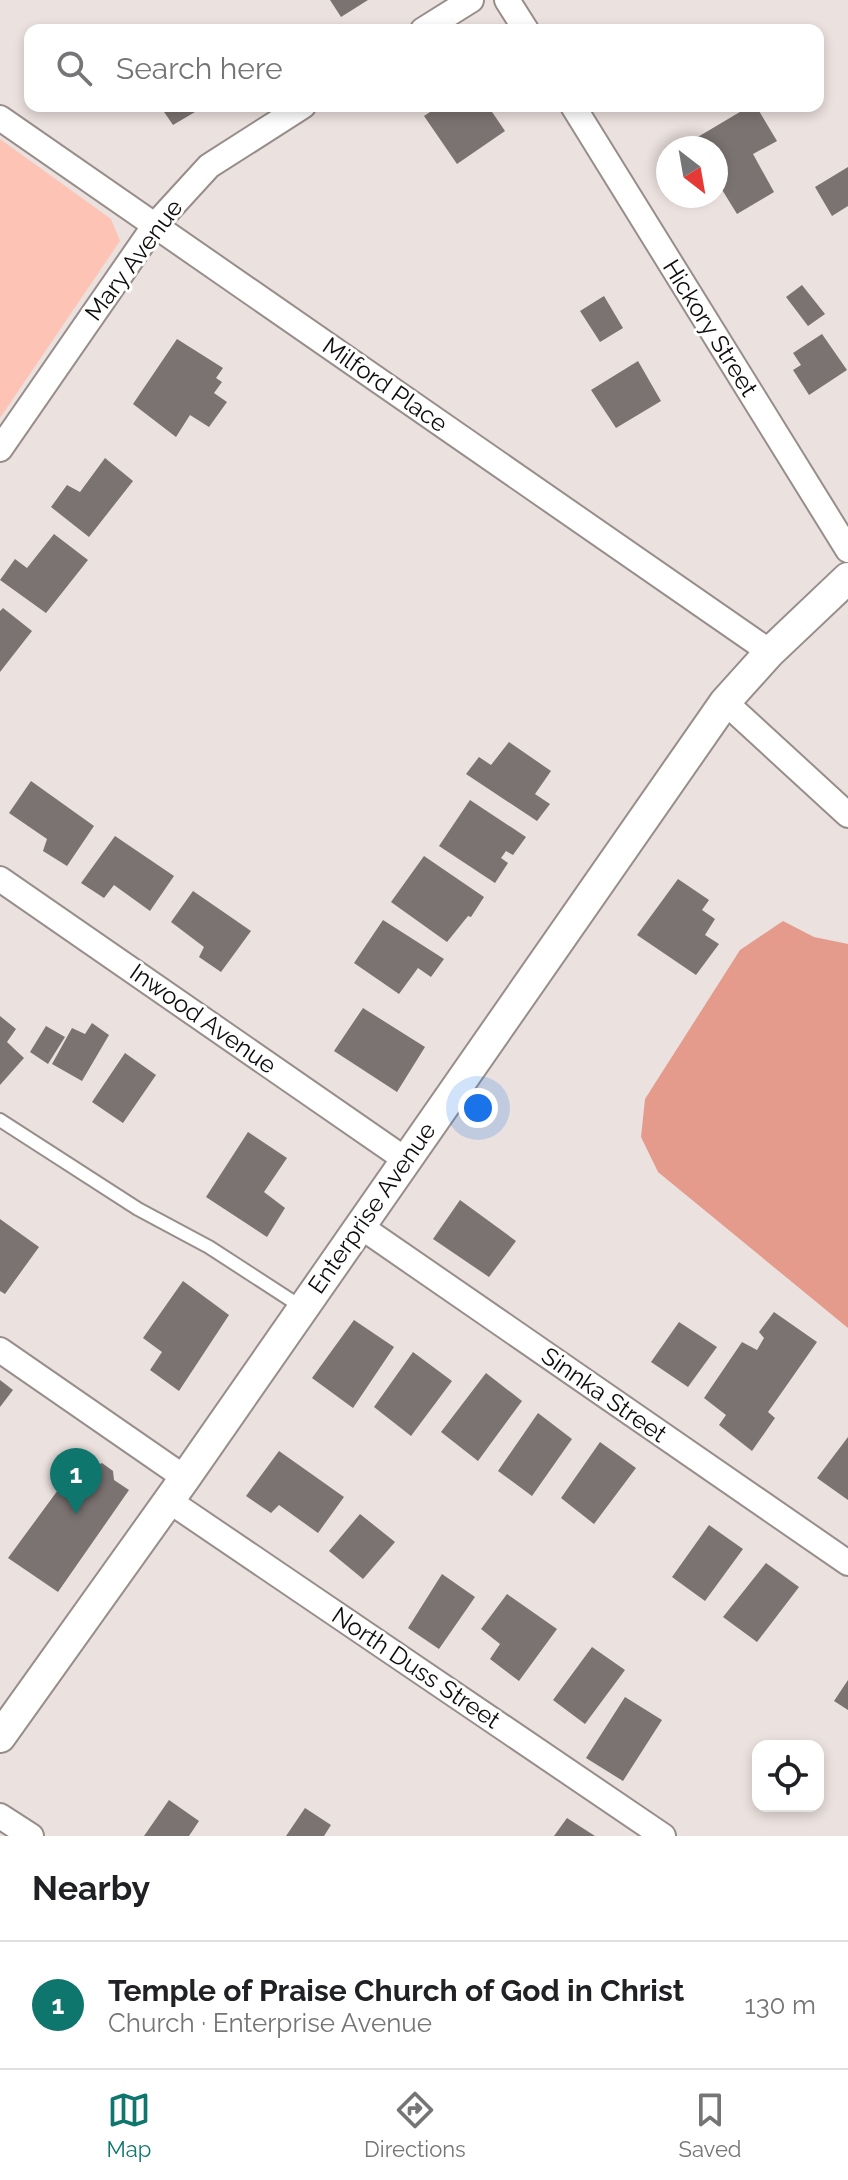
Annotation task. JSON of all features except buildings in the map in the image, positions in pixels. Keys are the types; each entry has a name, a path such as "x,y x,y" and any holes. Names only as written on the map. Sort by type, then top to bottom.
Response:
{"street":[{"path":"433,24 471,0"},
{"path":"507,0 522,24"},
{"name":"Mary Avenue","path":"0,449 155,225 209,166 294,112"},
{"name":"Hickory Street","path":"577,112 848,550"},
{"name":"Milford Place","path":"0,118 770,652"},
{"name":"Enterprise Avenue","path":"0,1737 177,1489 725,702 770,652 848,578"},
{"path":"725,702 848,815"},
{"name":"Inwood Avenue","path":"0,879 406,1160"},
{"name":"Sinnka Street","path":"360,1226 848,1563"},
{"name":"North Duss Street","path":"0,1350 177,1489 663,1836"},
{"path":"0,1816 31,1836"}],"lane":[{"path":"0,1120 138,1209 209,1247 303,1308"}],"shaded area":[{"path":"0,139 111,219 120,241 0,418"},
{"path":"783,921 814,937 848,944 848,1328 658,1172 641,1137 645,1099 740,950"}],"place":[{"name":"Temple of Praise Church of God in Christ","path":"76,1514"}]}
